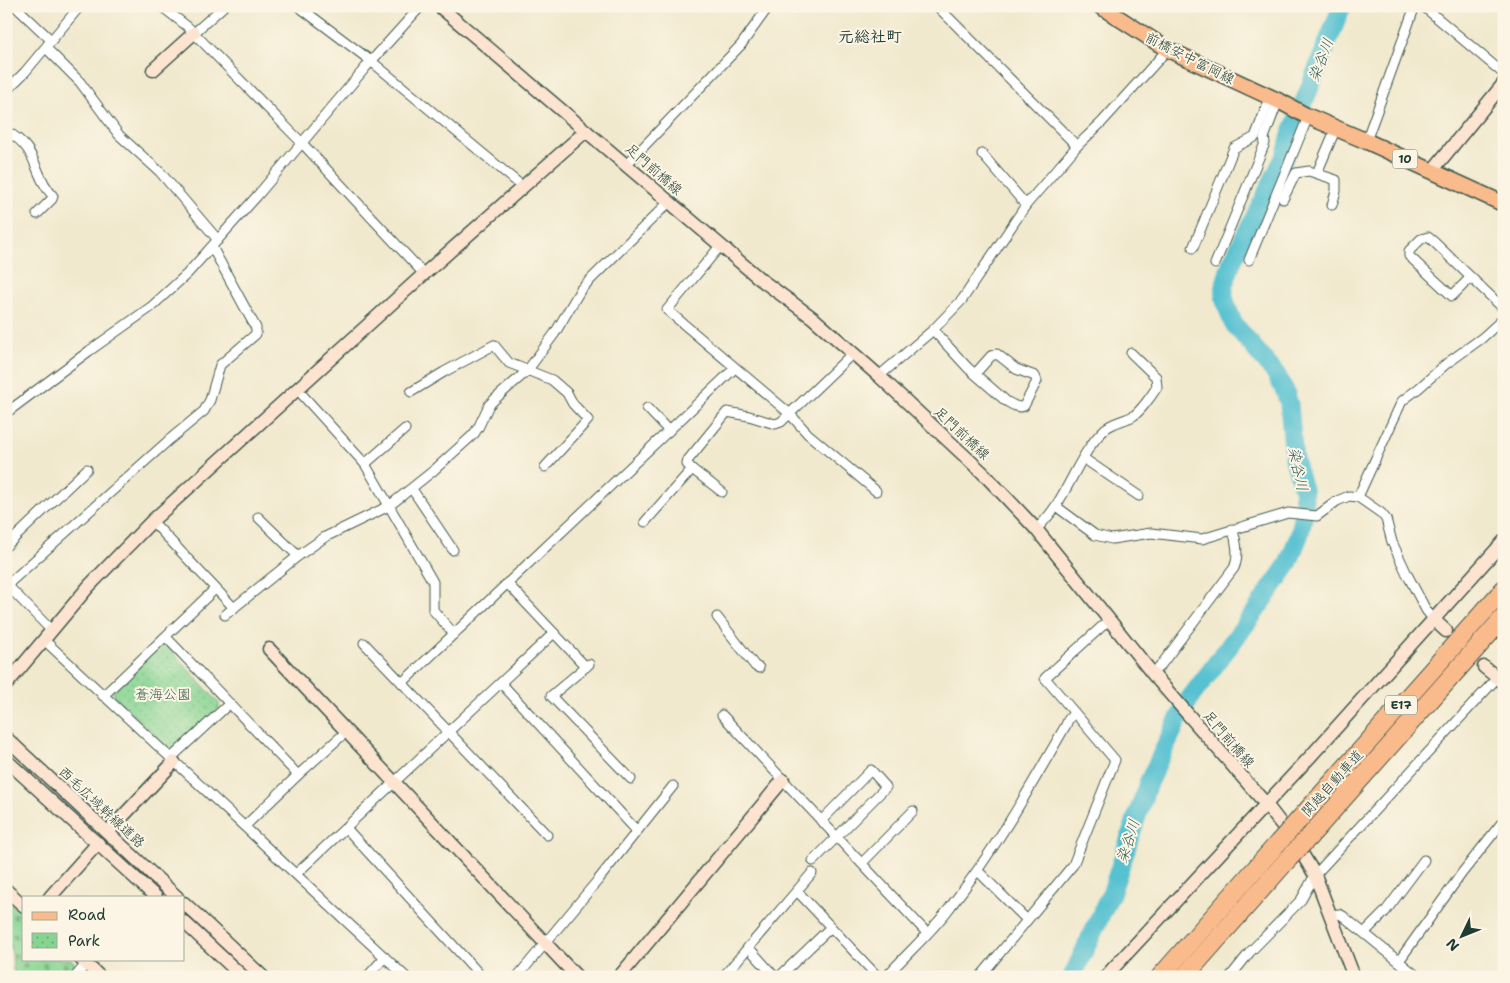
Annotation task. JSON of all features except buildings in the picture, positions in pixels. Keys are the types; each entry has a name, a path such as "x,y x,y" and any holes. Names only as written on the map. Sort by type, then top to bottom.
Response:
{"highway":[{"name":"関越自動車道","path":"1160,977 1504,589"},
{"name":"関越自動車道","path":"1184,977 1504,617"}],"main road":[{"name":"前橋安中富岡線","path":"1100,6 1167,49 1277,101"},
{"name":"10","path":"1277,101 1306,116 1366,141 1504,204"}],"street":[{"path":"15,6 80,82 123,139 160,172 215,244 251,319 256,334 220,365 210,400 204,411 6,585 102,696 245,826 406,977"},
{"path":"6,90 25,72 80,6"},
{"path":"161,6 194,33 302,143 424,274"},
{"path":"153,70 224,6"},
{"path":"298,6 372,61 523,187"},
{"path":"6,413 151,307 187,274 421,6"},
{"name":"足門前橋線","path":"439,6 760,279 813,318 879,376 983,473 1036,529 1152,672 1265,803 1295,842 1315,875 1354,977"},
{"path":"626,165 741,45 769,6"},
{"path":"937,6 1077,146"},
{"path":"1366,141 1415,6"},
{"path":"1423,6 1504,74"},
{"path":"879,376 933,330 967,294 1026,205 1077,146 1115,108 1167,49"},
{"path":"1432,171 1504,84"},
{"path":"1192,248 1233,150 1236,146 1255,137 1277,101"},
{"path":"1215,264 1265,143 1264,138 1277,101"},
{"path":"1248,260 1306,116"},
{"path":"1317,173 1336,128"},
{"path":"6,131 16,136 31,153 43,184 53,196 37,214"},
{"path":"6,685 89,586 152,521 424,274 586,131"},
{"path":"982,154 1026,205"},
{"path":"1283,199 1292,178 1296,173 1303,171 1317,173 1336,180 1336,190 1332,205"},
{"path":"225,615 298,556 340,529 366,519 389,506 412,489 474,434 494,398 527,371 555,333 582,289 669,202"},
{"path":"1470,277 1452,296 1409,256 1409,251 1421,239 1428,237 1504,309"},
{"path":"721,246 667,310 789,413 808,434 876,491"},
{"path":"1358,496 1402,401 1446,364 1482,338 1504,318"},
{"path":"933,330 975,374 1010,403 1022,408 1037,382 1034,376 1016,368 997,354 991,356 975,374"},
{"path":"412,392 494,345 509,363 552,380 567,393 573,404 588,420 545,467"},
{"path":"722,492 692,469 688,464 688,460 727,412 775,424 781,422 852,353"},
{"path":"1036,529 1057,507 1083,458 1105,429 1111,424 1134,415 1157,387 1156,377 1131,353"},
{"path":"402,683 735,368"},
{"path":"297,389 365,464 433,582 433,610 454,634"},
{"path":"647,408 669,432"},
{"path":"365,464 405,429"},
{"path":"1083,458 1139,496"},
{"path":"6,546 87,469"},
{"path":"645,522 692,469"},
{"path":"412,489 453,550"},
{"path":"1057,507 1095,535 1112,539 1151,533 1202,539 1288,514 1317,516 1337,501 1349,496 1358,496 1386,519 1392,542 1426,610 1446,631"},
{"path":"258,517 298,556"},
{"path":"152,521 234,608"},
{"path":"1152,672 1161,665 1234,568 1236,545 1232,530"},
{"path":"1105,977 1322,743 1504,542"},
{"path":"507,583 587,665 551,696 631,779"},
{"path":"102,696 215,589"},
{"path":"718,617 755,666 759,668"},
{"path":"980,977 1073,865 1115,760 1045,678 1109,620"},
{"path":"296,874 554,633"},
{"path":"166,637 298,775"},
{"path":"364,643 547,835"},
{"path":"269,649 396,782 577,977"},
{"path":"1230,977 1250,952 1301,900 1315,875 1500,680 1484,667"},
{"path":"501,683 637,831"},
{"path":"108,832 173,760 229,704"},
{"path":"886,977 950,908 978,871 1011,822 1068,720 1074,713"},
{"path":"722,715 927,932"},
{"path":"245,826 347,731"},
{"name":"西毛広域幹線道路","path":"6,738 176,896"},
{"name":"西毛広域幹線道路","path":"6,760 155,896"},
{"path":"813,861 886,787 871,770 822,821"},
{"path":"619,977 783,780"},
{"path":"517,977 673,786"},
{"path":"862,863 913,811"},
{"path":"1399,961 1462,873 1504,820"},
{"path":"346,828 482,977"},
{"path":"51,896 98,843"},
{"path":"1365,932 1385,912 1424,860"},
{"path":"978,871 1028,920"},
{"path":"723,977 812,873"},
{"path":"6,890 22,904"},
{"path":"797,891 878,977"},
{"path":"185,904 263,977"},
{"path":"1331,915 1339,914 1344,916 1418,977"},
{"path":"185,923 242,977"},
{"path":"779,977 831,927"},
{"path":"748,947 775,977"},
{"path":"367,977 385,957"},
{"path":"75,977 84,962 100,977"}],"green space":[{"name":"蒼海公園","path":"162,645 167,646 219,703 219,709 177,749 170,750 114,697 113,690"},
{"path":"6,899 22,913 22,960 72,960 75,968 67,977 14,977 12,953 6,936"}],"waterway":[{"name":"染谷川","path":"1072,977 1112,891 1148,783 1177,722 1190,698 1255,612 1288,564 1300,533 1305,508 1303,489 1294,459 1289,404 1285,391 1276,374 1233,323 1224,298 1224,287 1231,264 1286,154 1291,135 1342,6"}],"district":[{"name":"元総社町","path":"870,36"}]}
